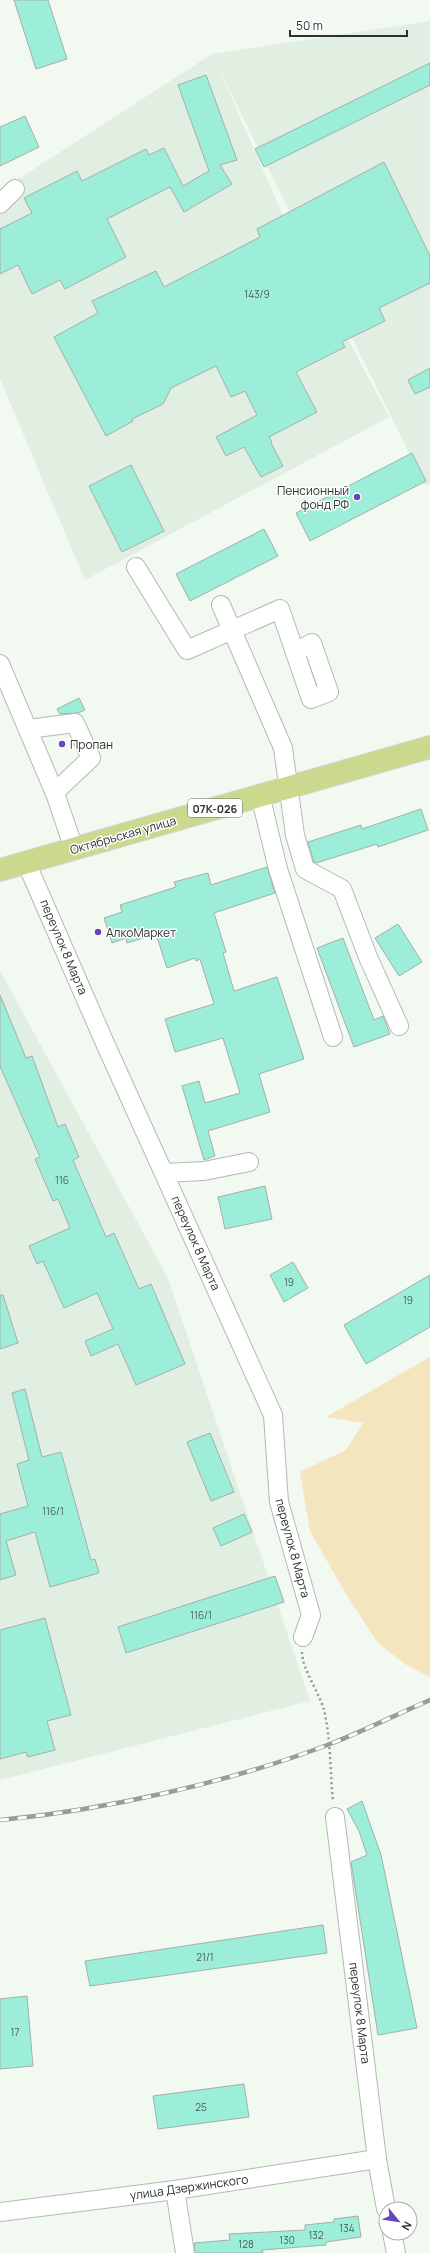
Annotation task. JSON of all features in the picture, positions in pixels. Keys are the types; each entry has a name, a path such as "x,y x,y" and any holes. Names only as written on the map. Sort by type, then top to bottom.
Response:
{"main road":[{"name":"Октябрьская улица","path":"0,870 430,747"}],"street":[{"path":"0,204 15,189"},
{"path":"136,567 187,650 280,609 295,652"},
{"path":"221,605 283,748 295,836 306,869 342,889 368,958 399,1026"},
{"path":"0,664 55,792 74,849"},
{"path":"28,729 75,723 91,758 55,792"},
{"path":"260,795 278,869 333,1037"},
{"name":"переулок 8 Марта","path":"26,862 104,1041 273,1415 278,1502 311,1615 303,1637"},
{"path":"164,1173 204,1171 249,1162"},
{"name":"переулок 8 Марта","path":"335,1816 377,2159 385,2201"},
{"name":"улица Дзержинского","path":"0,2212 175,2190 377,2159"},
{"path":"175,2190 185,2253"},
{"path":"394,2241 396,2253"}],"path":[{"path":"303,1637 302,1655 323,1709 330,1744 328,1754 335,1816"}],"shaded area":[{"path":"430,21 430,483 425,485 217,65 285,220 389,417 85,580 0,379 0,191 212,54"},
{"path":"0,971 168,1278 310,1701 0,1780"},
{"path":"430,1357 430,1677 405,1664 378,1643 346,1594 310,1531 300,1472 346,1450 363,1423 326,1417"}],"building":[{"path":"14,0 48,0 67,59 36,69"},
{"path":"430,63 430,85 264,167 255,149"},
{"path":"206,75 237,160 220,165 232,184 184,212 170,187 107,219 126,257 65,289 60,280 32,294 18,265 0,274 0,229 32,213 24,198 77,171 82,181 146,149 149,155 164,148 183,186 209,171 178,85"},
{"path":"25,116 39,147 0,166 0,127"},
{"path":"384,162 430,256 430,283 379,308 385,321 342,342 345,347 296,372 317,412 269,437 283,466 261,477 244,447 226,456 216,437 257,415 245,391 231,397 216,366 171,388 163,404 132,419 133,421 106,436 54,337 98,313 92,301 156,271 164,287 260,237 257,229"},
{"path":"430,368 430,387 415,394 408,380"},
{"path":"412,453 426,481 310,541 296,513"},
{"path":"131,465 164,531 122,552 89,486"},
{"path":"264,529 278,556 190,601 176,574"},
{"path":"79,698 85,710 78,713 60,714 57,709"},
{"path":"421,809 428,830 378,847 377,844 316,863 314,862 308,842 361,825 362,829"},
{"path":"267,867 275,893 214,913 226,952 223,953 234,991 277,977 304,1059 259,1074 270,1112 208,1131 215,1156 204,1160 182,1086 199,1081 205,1103 240,1093 223,1038 175,1052 165,1019 214,1004 200,959 196,961 195,958 167,968 156,934 127,943 126,938 112,943 104,918 122,912 120,905 176,887 174,882 208,873 211,885"},
{"path":"398,924 422,962 399,976 375,938"},
{"path":"343,938 374,1020 383,1016 390,1034 354,1047 317,948"},
{"path":"0,995 26,1058 32,1056 58,1127 65,1124 79,1157 73,1160 106,1237 114,1233 139,1289 151,1284 185,1364 136,1385 118,1344 91,1356 85,1341 113,1329 97,1293 64,1308 43,1261 37,1264 29,1246 70,1228 58,1199 53,1201 35,1159 40,1157 0,1066"},
{"path":"265,1186 272,1219 225,1229 218,1197"},
{"path":"293,1262 308,1288 284,1302 270,1275"},
{"path":"430,1275 430,1327 366,1364 344,1325"},
{"path":"0,1295 3,1295 18,1343 0,1349"},
{"path":"25,1389 42,1457 61,1452 91,1560 95,1559 99,1573 50,1587 35,1532 6,1541 16,1575 0,1580 0,1514 28,1506 17,1464 29,1460 12,1393"},
{"path":"210,1433 234,1492 211,1501 187,1442"},
{"path":"244,1514 252,1532 221,1546 213,1528"},
{"path":"275,1576 284,1602 126,1653 118,1627"},
{"path":"45,1618 71,1715 47,1721 55,1750 28,1757 26,1752 0,1759 0,1630"},
{"path":"362,1801 381,1855 417,2028 378,2035 351,1862 367,1855 359,1831 347,1809"},
{"path":"323,1925 327,1953 90,1986 85,1961"},
{"path":"27,1996 33,2066 0,2069 0,1999"},
{"path":"244,2084 249,2117 158,2129 153,2096"},
{"path":"358,2216 361,2237 326,2242 326,2245 262,2250 263,2253 195,2253 194,2243 230,2240 229,2234 305,2230 305,2225 334,2222 334,2219"}],"railway":[{"path":"0,1820 125,1802 210,1782 292,1758 330,1744 430,1700"}],"place":[{"name":"Пенсионный фонд РФ","path":"357,497"},
{"name":"Пропан","path":"62,744"},
{"name":"АлкоМаркет","path":"98,932"}]}
